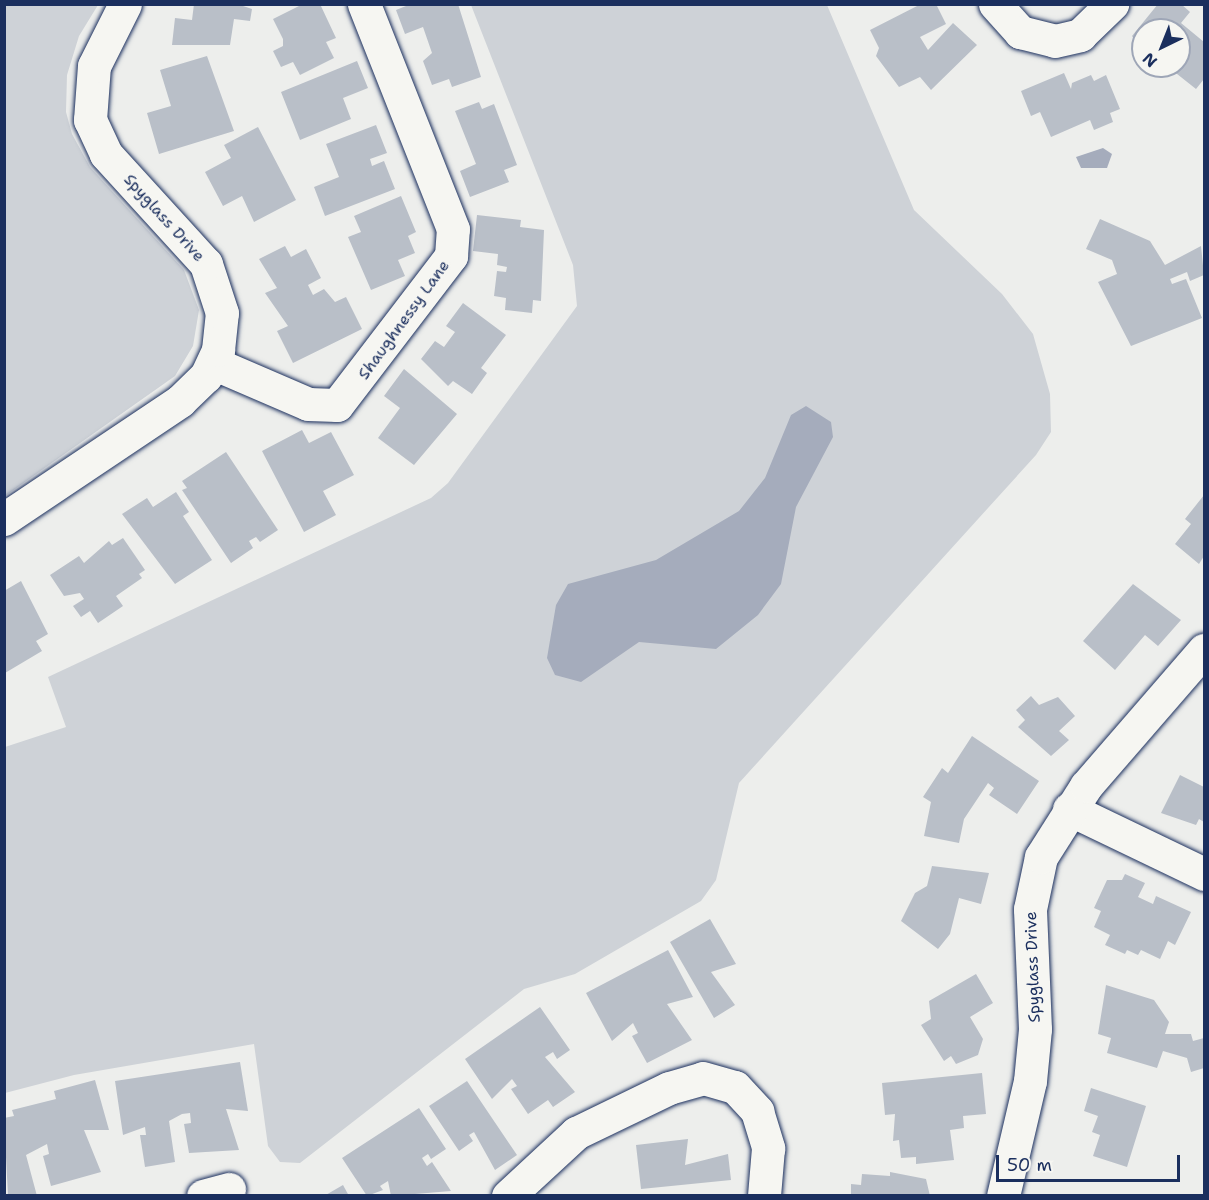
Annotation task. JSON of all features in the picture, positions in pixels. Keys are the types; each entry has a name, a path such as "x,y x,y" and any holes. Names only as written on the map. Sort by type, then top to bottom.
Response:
{"street":[{"name":"Spyglass Drive","path":"125,4 94,66 90,120 106,154 213,277 222,314 213,363"},
{"name":"Shaughnessy Lane","path":"213,363 308,404 337,405 451,256 453,229 364,4"},
{"path":"995,4 1020,32 1055,42 1080,35 1112,4"},
{"path":"4,519 180,401 213,363"},
{"name":"Spyglass Drive","path":"1004,1196 1020,1136 1035,1029 1032,891 1041,856 1069,809 1204,650"},
{"path":"1069,809 1204,874"},
{"path":"508,1196 576,1133 669,1088 702,1078 735,1087 757,1111 768,1148 764,1196"}],"shaded area":[{"path":"5,4 98,5 79,36 67,75 66,112 72,134 90,167 184,270 199,310 193,346 175,376 5,496"},
{"path":"471,5 827,5 914,210 1002,294 1033,334 1050,394 1051,432 1036,455 739,783 716,880 701,901 575,974 524,989 300,1163 280,1162 268,1146 254,1044 74,1075 5,1093 5,747 66,727 48,677 431,498 448,483 577,306 573,265"}],"water":[{"path":"1103,148 1112,154 1107,168 1081,168 1076,157"},
{"path":"806,406 831,422 833,437 796,507 781,584 758,615 716,649 639,642 581,682 555,675 547,658 556,605 568,584 656,560 739,511 765,478 791,415"}],"building":[{"path":"194,4 237,4 252,9 250,21 234,19 230,45 172,45 175,18 192,20"},
{"path":"303,4 320,4 336,38 326,42 334,58 300,75 293,62 281,67 273,51 283,46 283,39 273,19"},
{"path":"411,4 458,4 481,77 452,87 449,79 432,85 423,61 432,53 423,27 405,34 396,10"},
{"path":"921,4 937,6 946,24 920,37 928,50 953,23 977,45 931,90 920,77 899,87 876,56 879,48 870,30"},
{"path":"1158,4 1181,4 1190,12 1185,18 1147,18"},
{"path":"1191,31 1204,42 1204,79 1196,89 1182,78 1191,78"},
{"path":"207,56 234,131 159,154 147,113 171,106 160,70"},
{"path":"357,61 368,88 343,98 351,119 300,140 281,92"},
{"path":"1064,73 1071,89 1072,83 1091,75 1094,81 1106,75 1120,109 1110,113 1113,122 1094,130 1090,120 1051,137 1040,112 1031,116 1021,91"},
{"path":"479,102 482,109 494,104 517,165 504,170 509,182 470,197 460,171 476,164 455,111"},
{"path":"376,125 387,153 370,159 372,166 384,161 395,189 325,216 314,187 339,177 326,144"},
{"path":"258,127 296,200 254,222 242,196 223,206 205,172 231,158 224,145"},
{"path":"401,196 416,232 408,236 415,253 398,260 405,276 371,290 348,237 361,232 354,216"},
{"path":"477,215 521,220 520,227 544,230 541,301 533,300 532,313 505,310 506,298 494,296 497,271 506,272 507,267 497,265 498,254 473,251"},
{"path":"1100,219 1150,241 1165,265 1201,246 1204,275 1190,281 1187,272 1170,279 1172,284 1186,279 1202,318 1131,346 1098,282 1117,274 1112,260 1086,249"},
{"path":"285,246 291,257 306,249 321,278 308,285 313,295 324,289 335,302 346,297 362,329 293,363 277,331 288,326 265,293 277,288 259,259"},
{"path":"463,303 506,335 481,368 487,373 472,394 453,381 448,386 421,359 435,341 444,347 455,332 446,326"},
{"path":"404,369 457,414 414,465 378,438 400,408 384,396"},
{"path":"302,430 309,443 331,432 354,475 323,491 336,515 304,532 262,451"},
{"path":"226,452 278,530 260,542 256,537 249,541 253,548 231,563 182,490 187,488 182,481"},
{"path":"176,492 189,512 183,516 212,560 175,584 122,514 147,498 153,507"},
{"path":"1204,495 1204,556 1199,564 1175,544 1191,524 1185,519"},
{"path":"123,538 145,570 139,574 142,578 116,596 123,606 98,623 90,611 81,617 73,606 84,599 80,593 64,596 50,575 79,556 84,563 109,541 112,545"},
{"path":"21,581 48,634 36,641 42,651 5,673 4,591"},
{"path":"1133,584 1181,620 1158,646 1145,635 1115,670 1083,641"},
{"path":"1031,696 1039,705 1058,697 1075,716 1059,731 1069,740 1051,756 1018,727 1025,720 1016,710"},
{"path":"972,736 1039,781 1017,814 989,795 994,788 988,783 964,819 959,843 924,836 931,802 923,797 942,768 948,773"},
{"path":"1180,775 1204,787 1204,822 1199,819 1196,825 1161,813"},
{"path":"932,866 989,873 981,904 959,898 950,934 938,949 901,921 915,893 927,886"},
{"path":"1125,874 1145,883 1138,897 1153,904 1156,896 1191,912 1175,945 1168,941 1160,959 1141,950 1138,955 1127,950 1125,954 1105,945 1110,935 1094,927 1101,911 1094,908 1107,880 1122,880"},
{"path":"710,919 736,964 711,972 735,1005 714,1018 670,942"},
{"path":"668,950 693,997 667,1004 692,1040 647,1063 632,1036 638,1033 633,1023 612,1041 586,993"},
{"path":"976,974 993,1003 970,1017 983,1039 978,1055 956,1064 951,1056 944,1061 921,1025 931,1019 929,1001"},
{"path":"1106,985 1154,1000 1169,1022 1165,1034 1191,1034 1193,1041 1204,1038 1204,1068 1191,1072 1187,1058 1163,1051 1157,1068 1107,1053 1111,1038 1098,1034"},
{"path":"540,1007 570,1050 557,1059 553,1052 545,1057 575,1092 553,1107 548,1100 528,1114 511,1089 517,1086 512,1079 492,1099 465,1059"},
{"path":"240,1062 248,1111 226,1109 239,1150 189,1153 184,1124 191,1123 190,1113 182,1114 169,1121 175,1162 145,1167 140,1135 146,1135 145,1127 123,1135 115,1081"},
{"path":"982,1073 986,1114 963,1116 964,1128 950,1130 954,1160 916,1164 916,1157 901,1158 899,1140 893,1141 895,1114 885,1115 882,1083"},
{"path":"95,1080 109,1130 84,1130 101,1172 51,1186 43,1156 49,1154 47,1144 26,1155 37,1196 8,1196 4,1118 14,1116 12,1110 56,1099 54,1091"},
{"path":"467,1081 517,1155 495,1170 474,1132 469,1135 473,1141 459,1151 429,1106"},
{"path":"1091,1088 1146,1106 1127,1167 1093,1156 1100,1135 1092,1132 1098,1116 1084,1111"},
{"path":"419,1108 446,1149 431,1159 428,1154 422,1158 427,1166 432,1162 451,1191 391,1196 388,1181 380,1186 383,1190 367,1196 342,1158"},
{"path":"688,1139 685,1165 728,1154 731,1180 641,1189 636,1145"},
{"path":"890,1172 926,1179 930,1196 851,1196 851,1184 861,1185 862,1174 890,1176"},
{"path":"343,1185 349,1196 324,1196"}]}
